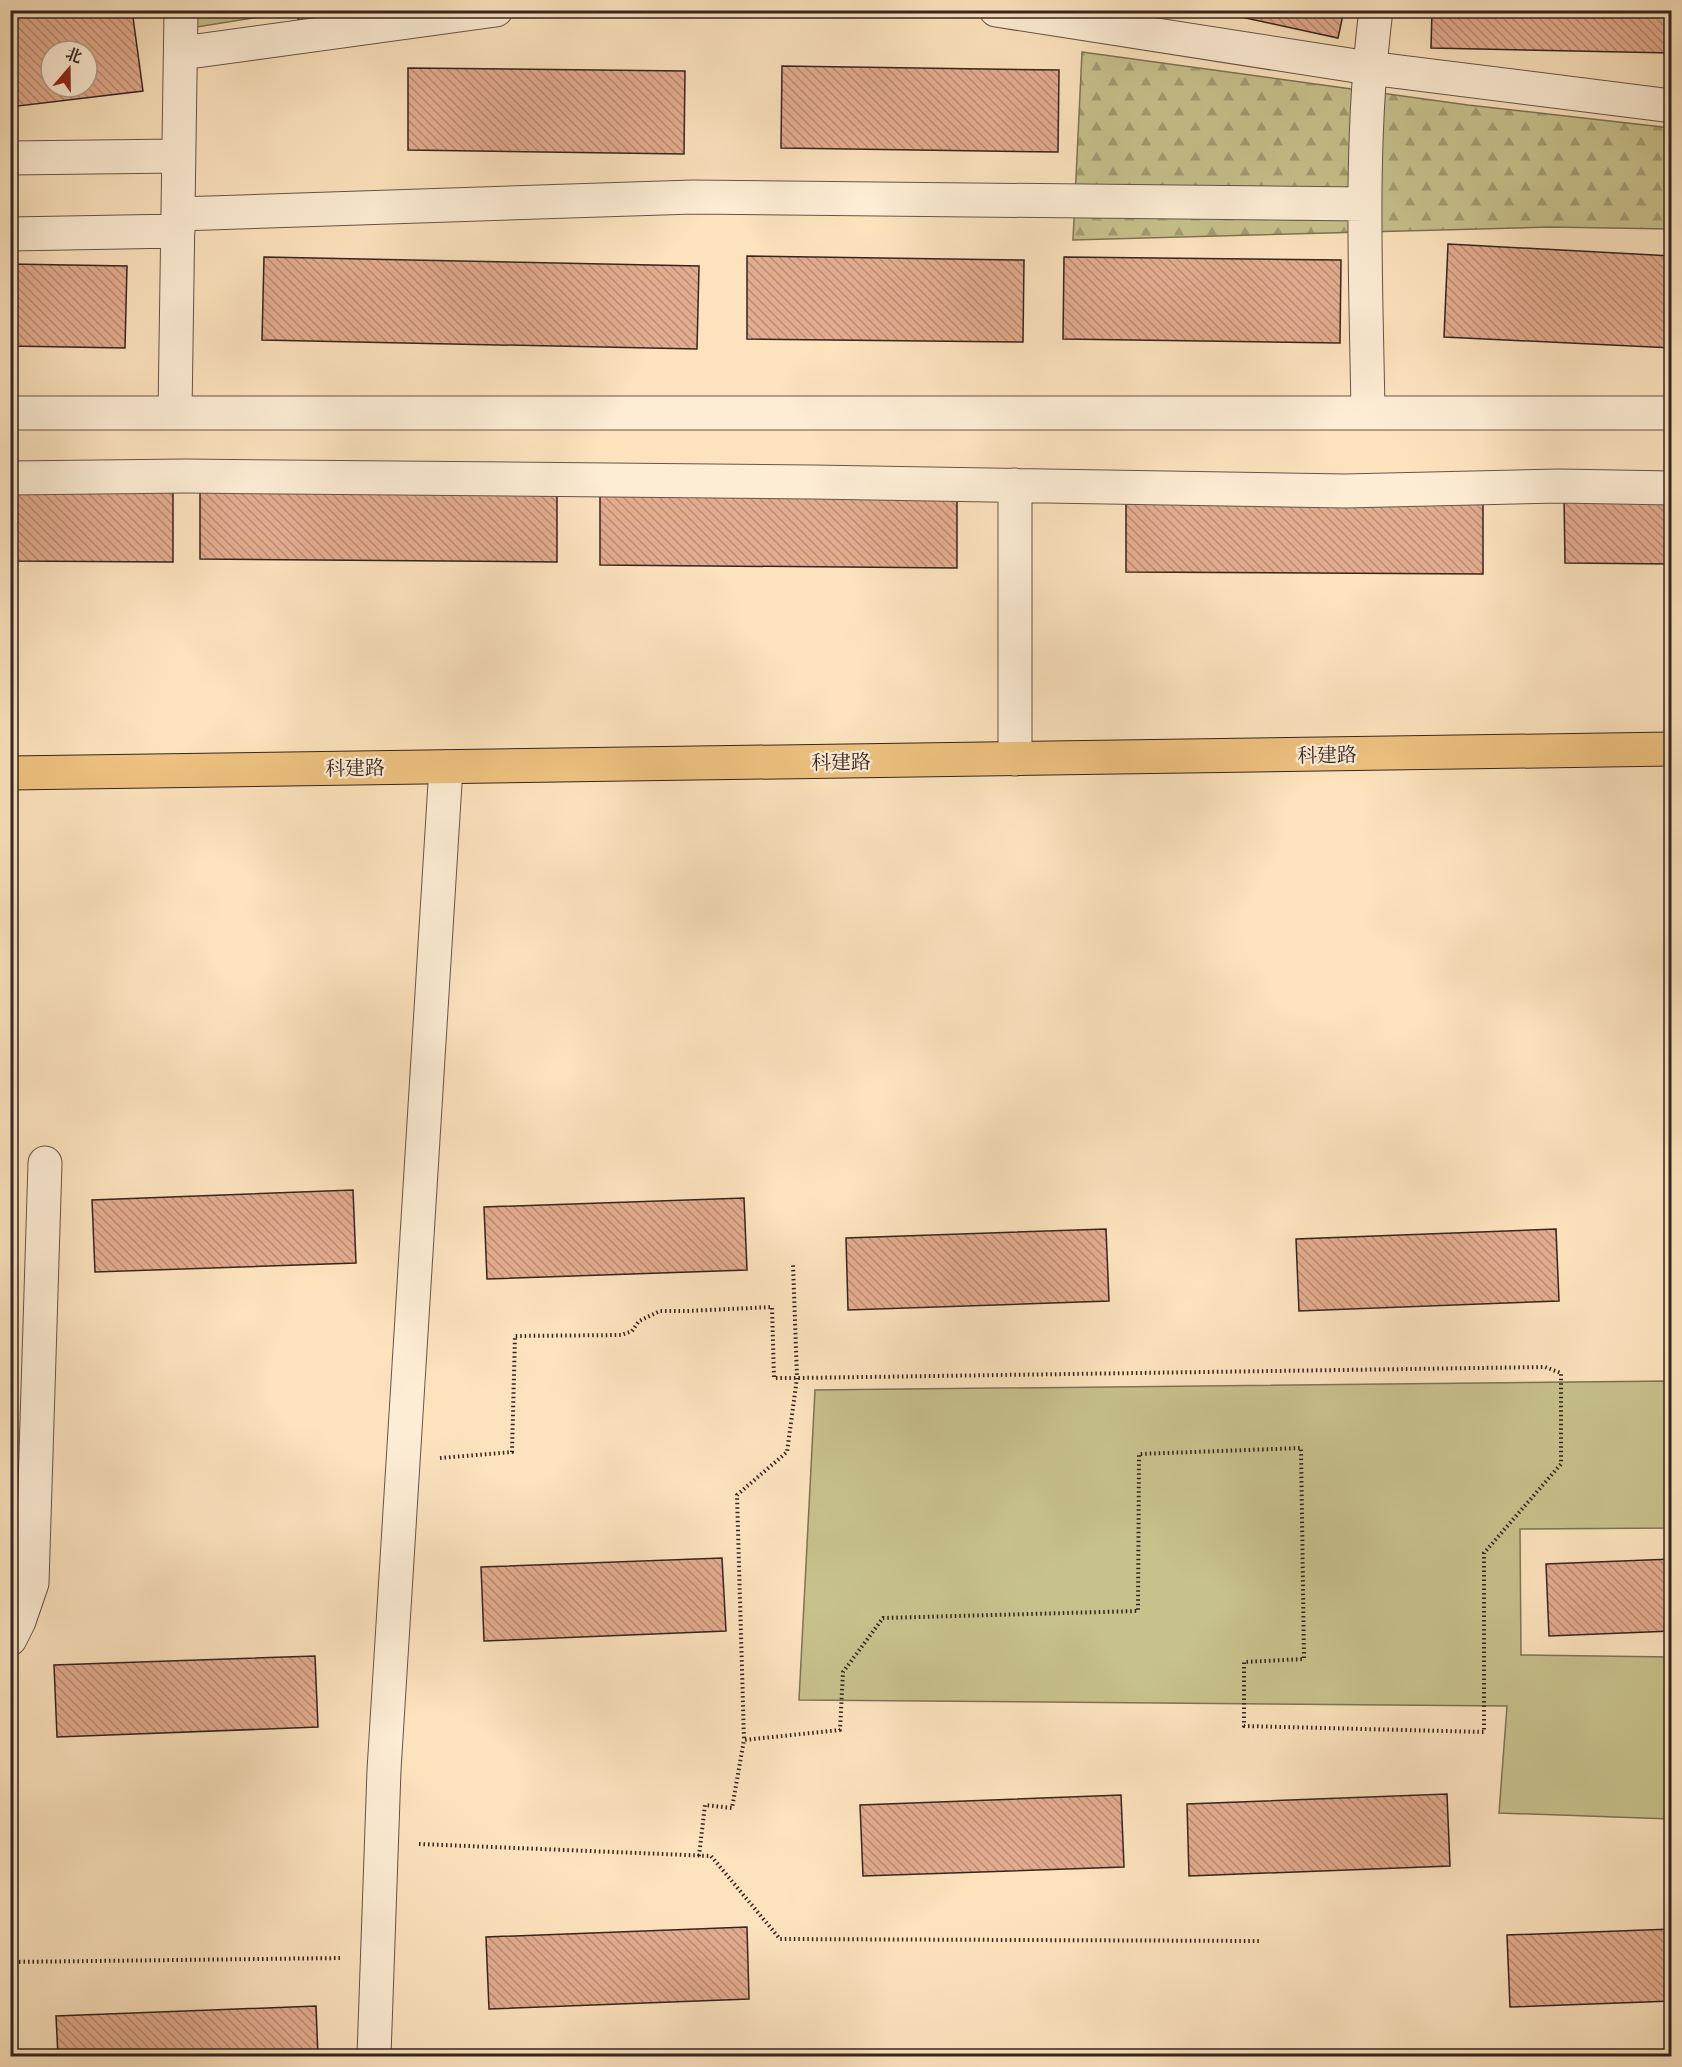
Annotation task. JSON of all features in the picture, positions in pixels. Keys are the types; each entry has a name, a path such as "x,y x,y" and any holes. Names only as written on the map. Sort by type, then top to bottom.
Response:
{"main road":[{"name":"科建路","path":"10,773 1671,749"}],"street":[{"path":"175,413 177,156 182,53 181,10"},
{"path":"182,53 496,10"},
{"path":"996,10 1369,68 1671,106"},
{"path":"1368,413 1365,204 1369,68 1376,10"},
{"path":"10,158 177,156"},
{"path":"10,234 178,222 693,197 1365,204"},
{"path":"10,413 1671,413"},
{"path":"10,478 198,476 1345,490 1559,486 1671,488"},
{"path":"1015,485 1015,759"},
{"path":"374,2056 384,1770 447,767"},
{"path":"10,1639 32,1583 22,1515 45,1162"}],"path":[{"path":"699,1856 705,1805 732,1808 744,1740 737,1496 787,1452 797,1378 793,1264"},
{"path":"404,1461 512,1452 515,1336 621,1335 632,1331 639,1321 660,1311 772,1307 774,1378 1545,1367 1561,1373 1561,1464 1484,1553 1484,1732 1244,1726 1244,1662 1304,1659 1301,1448 1139,1455 1138,1611 883,1618 843,1671 840,1730 744,1740"},
{"path":"382,1842 711,1856 780,1939 1260,1941"},
{"path":"10,1962 378,1957"}],"green space":[{"path":"270,10 272,15 172,31 161,11"},
{"path":"1082,52 1468,105 1671,128 1671,229 1549,227 1073,240"},
{"path":"1671,1381 1671,1528 1520,1529 1521,1655 1671,1657 1671,1819 1499,1813 1507,1706 799,1700 815,1390"}],"building":[{"path":"10,10 132,10 143,91 99,96 99,39 39,39 39,99 76,99 10,107"},
{"path":"296,10 349,10 299,22"},
{"path":"1209,10 1344,10 1338,38"},
{"path":"1432,10 1672,10 1672,53 1431,48"},
{"path":"782,66 1059,70 1058,152 781,148"},
{"path":"408,68 685,71 684,154 408,150"},
{"path":"1448,244 1672,256 1672,348 1444,337"},
{"path":"747,256 1024,260 1023,342 747,339"},
{"path":"264,257 699,266 697,349 262,340"},
{"path":"1064,257 1341,260 1340,343 1063,339"},
{"path":"10,264 127,266 125,348 10,346"},
{"path":"200,485 557,489 557,562 200,559"},
{"path":"10,487 173,488 173,562 10,561"},
{"path":"600,491 957,494 957,568 600,565"},
{"path":"1564,496 1672,499 1672,564 1565,563"},
{"path":"1126,497 1483,500 1483,574 1126,572"},
{"path":"353,1190 356,1263 95,1272 92,1200"},
{"path":"744,1198 747,1270 487,1279 484,1207"},
{"path":"1106,1229 1109,1301 848,1310 846,1238"},
{"path":"1556,1229 1559,1301 1299,1311 1296,1239"},
{"path":"722,1558 726,1631 484,1641 481,1567"},
{"path":"1672,1559 1672,1631 1549,1636 1546,1564"},
{"path":"315,1656 318,1727 57,1737 54,1665"},
{"path":"1447,1794 1450,1866 1189,1876 1187,1804"},
{"path":"1121,1795 1124,1867 863,1876 860,1805"},
{"path":"747,1927 749,1999 489,2009 486,1937"},
{"path":"1672,1929 1672,2001 1510,2007 1507,1935"},
{"path":"316,2006 318,2056 58,2056 56,2016"}]}
